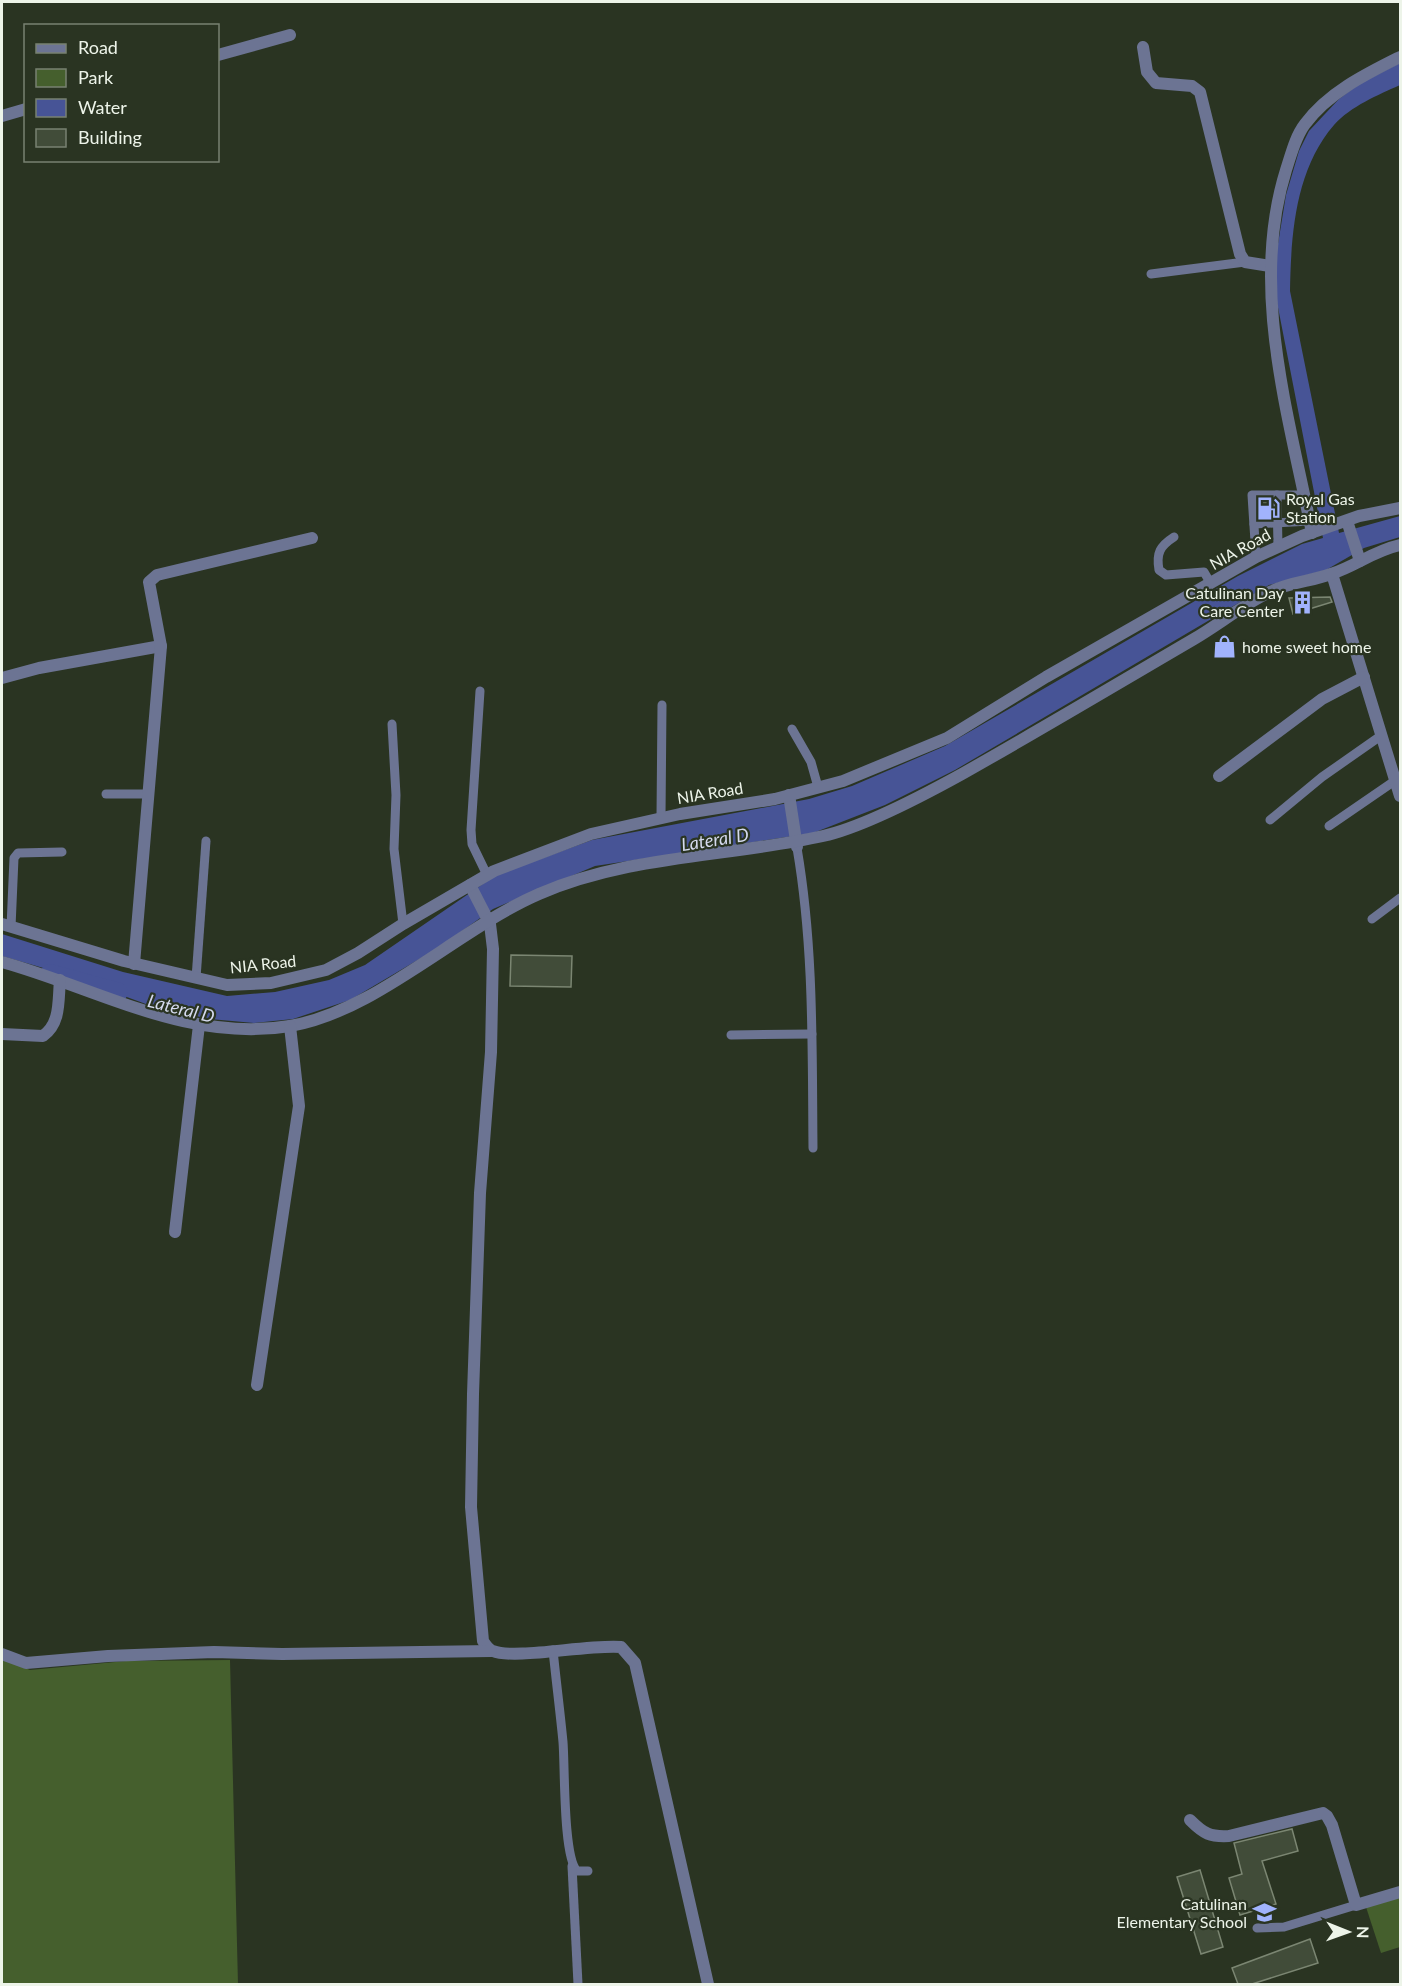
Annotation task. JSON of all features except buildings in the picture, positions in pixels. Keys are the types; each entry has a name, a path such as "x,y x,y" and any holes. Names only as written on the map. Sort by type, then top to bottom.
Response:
{"street":[{"path":"219,55 290,35"},
{"path":"1143,47 1147,72 1156,82 1192,86 1200,92 1240,254 1245,262 1270,266"},
{"path":"1314,528 1305,495 1276,348 1270,292 1270,266 1278,195 1292,150 1304,126 1322,105 1360,77 1401,57"},
{"path":"2,116 24,110"},
{"name":"NIA Road","path":"6,925 134,964 227,985 294,979 326,970 471,887 487,875 591,834 661,817 790,799 818,787 843,781 947,738 1046,677 1256,557 1314,528 1344,525 1401,508"},
{"path":"1344,525 1358,557"},
{"path":"134,964 161,646 148,582 157,575 312,538"},
{"path":"2,962 60,980 169,1020 199,1025 254,1028 290,1026 331,1014 370,994 487,918 538,894 598,872 653,861 826,836 909,801 1050,723 1227,620 1272,590 1332,574 1358,557 1401,544"},
{"path":"1332,574 1401,796"},
{"path":"2,678 39,668 161,646"},
{"path":"1219,776 1322,699 1364,677"},
{"path":"790,799 796,841"},
{"path":"471,887 487,918 493,949 491,1052 480,1193 471,1507 483,1641 491,1651"},
{"path":"2,1034 43,1036 53,1029 57,1018 60,980"},
{"path":"175,1232 199,1025"},
{"path":"257,1386 299,1106 290,1026"},
{"path":"2,1654 26,1663 108,1656 214,1652 282,1654 491,1651 509,1653 600,1645 621,1647 635,1663 708,1984"},
{"path":"1190,1820 1206,1836 1214,1837 1229,1836 1323,1814 1328,1816 1332,1825 1356,1905 1401,1892"}],"lane":[{"path":"1151,274 1245,262"},
{"path":"1256,557 1252,495 1305,495"},
{"path":"1277,495 1278,547"},
{"path":"1254,524 1278,522 1314,528"},
{"path":"1174,537 1162,545 1157,557 1159,570 1166,575 1204,572 1211,584"},
{"path":"480,691 471,830 472,844 487,875"},
{"path":"661,817 663,705"},
{"path":"392,724 396,795 394,849 403,924"},
{"path":"792,729 811,762 818,787"},
{"path":"1270,820 1322,777 1382,735"},
{"path":"1329,826 1396,780"},
{"path":"106,794 148,794"},
{"path":"196,978 206,841"},
{"path":"796,841 808,926 813,1148"},
{"path":"6,925 14,858 18,853 62,852"},
{"path":"1372,919 1401,897"},
{"path":"731,1035 812,1034"},
{"path":"554,1650 572,1866 579,1984"},
{"path":"572,1866 577,1871 588,1871"},
{"path":"1257,1928 1284,1927 1356,1905"}],"green space":[{"path":"2,1658 30,1670 126,1661 230,1660 238,1984 2,1984"},
{"path":"1400,1897 1400,1947 1381,1953 1366,1907"}],"water":[{"name":"Lateral D","path":"1400,63 1400,85 1365,102 1341,118 1321,143 1311,162 1303,183 1294,226 1290,291 1339,533 1400,516 1400,537 1364,548 1326,570 1269,585 955,770 885,805 813,833 595,866 493,909 438,948 350,1000 293,1019 254,1023 210,1019 154,1007 64,974 2,956 2,934 123,972 227,996 275,992 329,980 365,965 496,875 592,840 809,799 852,786 945,746 1238,576 1302,544 1323,538 1275,292 1277,250 1286,195 1299,151 1309,131 1339,99 1359,84"}],"waterway":[{"name":"Lateral D","path":"50,973 119,992"}],"place":[{"name":"Royal Gas Station","path":"1268,508"},
{"name":"Catulinan Day Care Center","path":"1302,602"},
{"name":"home sweet home","path":"1224,647"},
{"name":"Catulinan Elementary School","path":"1265,1913"}]}
